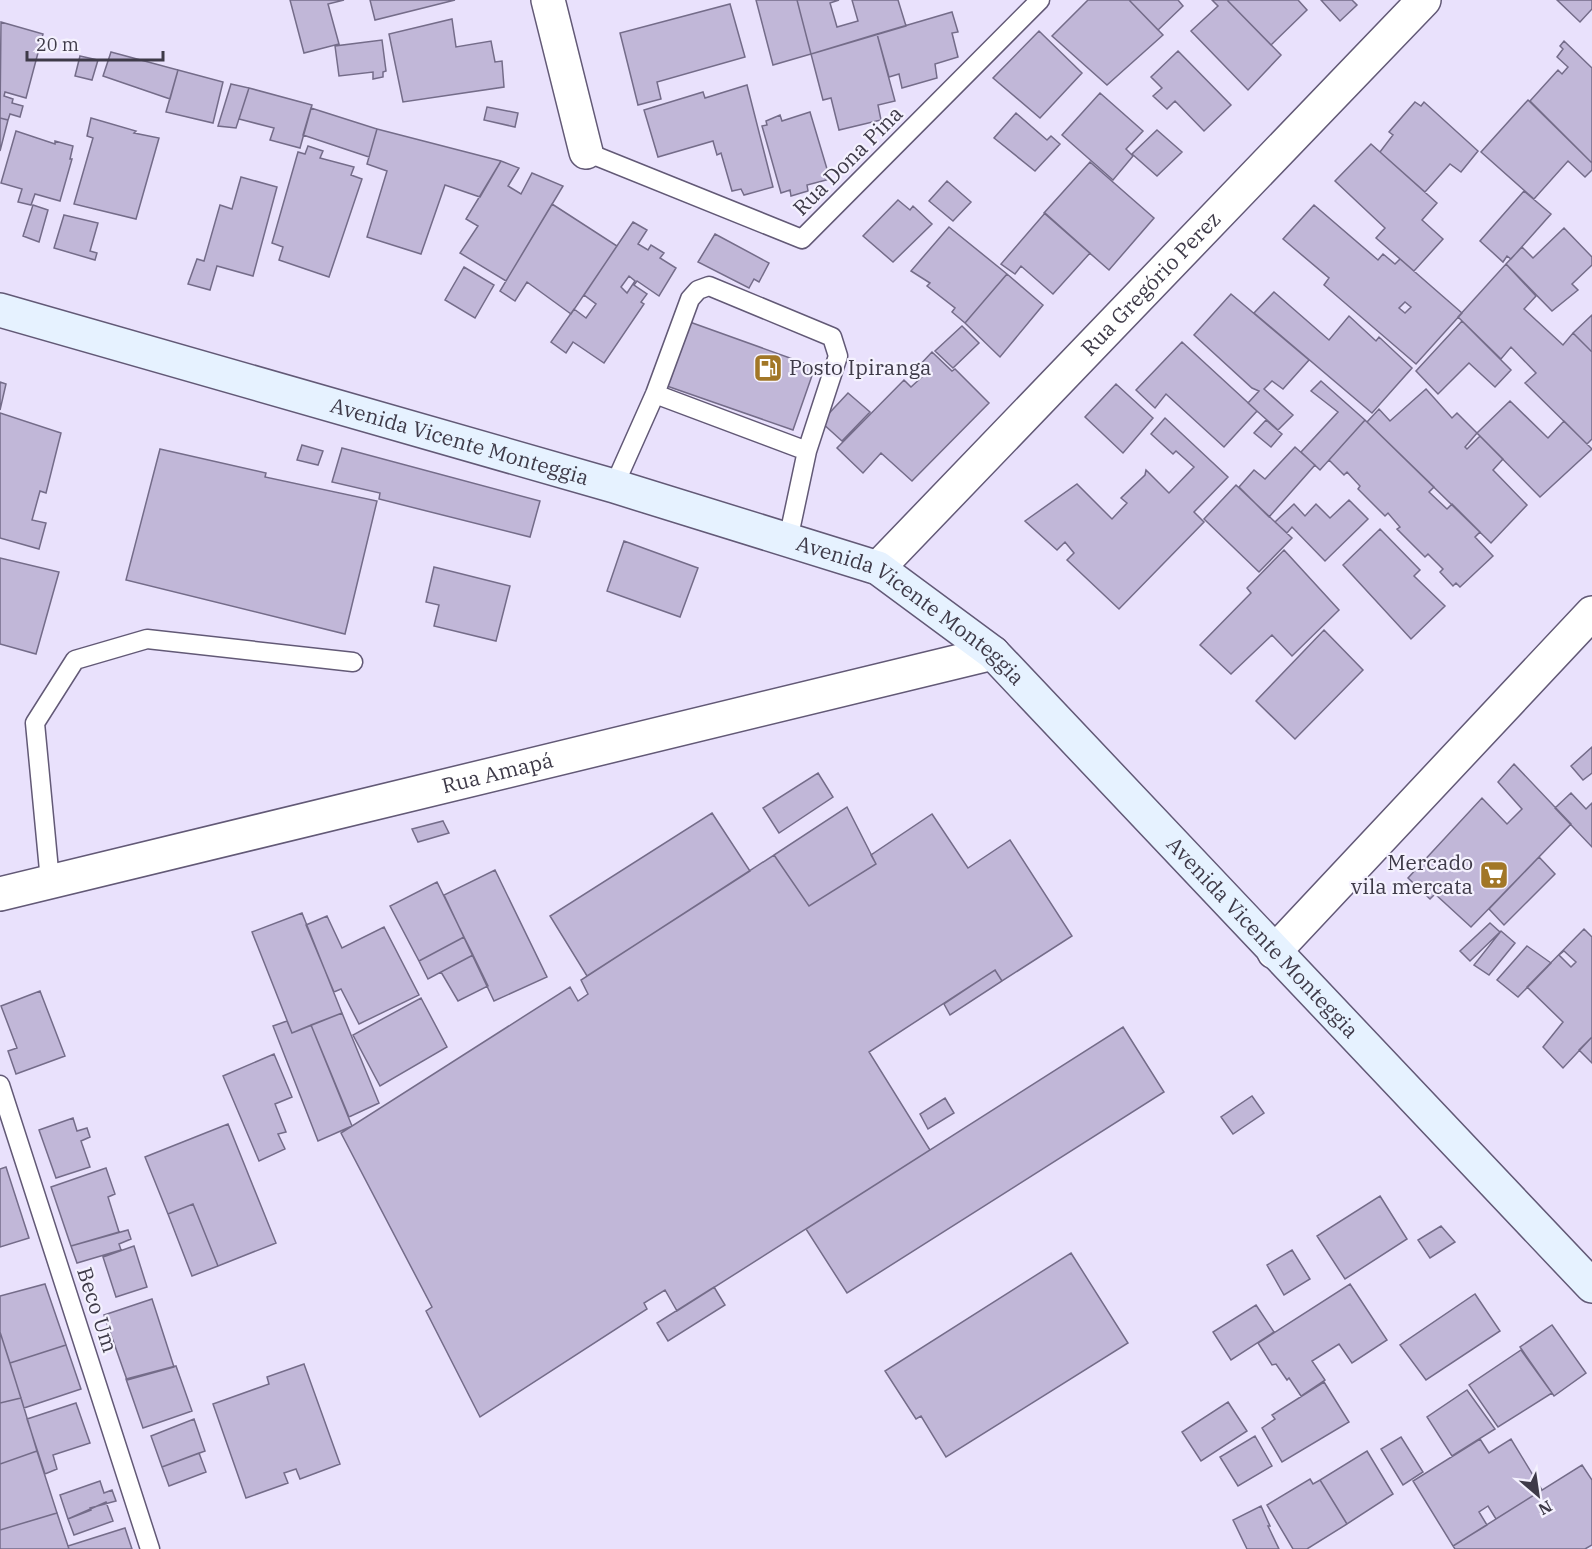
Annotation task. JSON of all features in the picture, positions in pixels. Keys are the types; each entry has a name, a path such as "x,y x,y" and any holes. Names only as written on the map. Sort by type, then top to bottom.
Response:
{"main road":[{"name":"Avenida Vicente Monteggia","path":"0,310 614,486 878,568 993,653 1592,1286"}],"street":[{"path":"548,0 586,152"},
{"name":"Rua Gregório Perez","path":"878,568 1424,0"},
{"path":"1274,952 1592,613"},
{"name":"Rua Amapá","path":"0,894 993,653"}],"lane":[{"name":"Rua Dona Pina","path":"586,152 802,239 1040,0"},
{"path":"614,486 655,394 690,299 698,290 709,286 832,337 838,356 807,451 788,540"},
{"path":"655,394 807,451"},
{"path":"50,881 35,723 75,660 147,639 353,663"},
{"name":"Beco Um","path":"0,1085 150,1549"}],"building":[{"path":"290,0 344,0 328,4 339,44 304,53"},
{"path":"370,0 455,0 375,20"},
{"path":"756,0 797,0 811,54 773,65"},
{"path":"797,0 839,0 830,3 837,27 858,21 852,0 898,0 906,26 811,54"},
{"path":"1088,0 1129,0 1163,35 1107,85 1052,36"},
{"path":"1129,0 1178,0 1183,6 1158,30"},
{"path":"1212,0 1227,0 1281,55 1248,90 1191,31 1218,6"},
{"path":"1227,0 1298,0 1307,10 1271,45"},
{"path":"1321,0 1352,0 1357,5 1340,21"},
{"path":"1557,0 1592,0 1592,9 1580,22"},
{"path":"730,4 745,57 657,82 661,99 638,105 620,33"},
{"path":"952,12 958,32 952,33 958,57 935,64 937,78 902,88 899,74 889,77 877,34"},
{"path":"452,19 456,47 491,41 495,62 502,61 504,87 403,102 389,34"},
{"path":"1,22 43,34 26,98 5,92 4,96 13,99 12,103 23,106 20,117 10,114 8,120 0,118"},
{"path":"1039,31 1082,73 1040,118 993,78"},
{"path":"877,34 895,101 878,105 881,120 839,130 831,98 823,100 811,54"},
{"path":"382,40 386,71 383,72 383,77 373,79 373,72 339,76 335,46"},
{"path":"1564,41 1592,68 1592,163 1530,101 1558,70 1562,74 1568,67 1557,57 1563,49 1560,46"},
{"path":"1178,51 1231,105 1204,131 1175,101 1167,109 1153,96 1162,88 1151,77"},
{"path":"111,52 178,70 170,99 103,76"},
{"path":"80,56 98,60 92,80 75,76"},
{"path":"178,70 223,82 213,123 166,112"},
{"path":"231,84 249,88 236,128 218,126"},
{"path":"747,85 773,187 744,195 741,189 732,191 721,153 717,155 713,141 658,157 644,110 703,92 705,98"},
{"path":"249,88 312,105 300,148 270,140 274,128 239,119"},
{"path":"1100,93 1143,131 1126,149 1133,156 1113,180 1062,135"},
{"path":"1528,100 1592,163 1592,170 1585,177 1568,161 1534,199 1481,152"},
{"path":"1415,102 1421,106 1424,102 1478,151 1461,172 1450,164 1425,192 1380,152 1393,135 1389,132"},
{"path":"487,107 518,113 515,127 484,120"},
{"path":"311,108 377,129 369,157 303,135"},
{"path":"810,112 830,179 807,185 808,191 791,196 790,190 781,193 762,126 767,125 766,121 780,115 782,121"},
{"path":"1016,113 1047,140 1051,136 1060,144 1035,171 994,138"},
{"path":"0,118 8,120 0,151"},
{"path":"91,118 136,131 134,133 159,138 136,219 74,204 93,138 87,136"},
{"path":"377,129 501,161 480,197 445,185 421,254 367,237 387,171 367,164"},
{"path":"1157,130 1182,152 1157,176 1132,154"},
{"path":"16,131 55,144 55,141 73,146 70,159 72,159 60,201 35,194 31,205 18,202 22,189 1,183"},
{"path":"1371,144 1437,203 1422,220 1443,239 1414,271 1376,238 1385,228 1335,181"},
{"path":"308,146 323,151 320,158 354,167 351,175 362,179 329,277 279,260 283,247 272,243 298,152 305,154"},
{"path":"501,161 519,168 508,186 521,194 532,173 563,186 506,281 460,253 478,226 466,219"},
{"path":"1090,162 1154,218 1109,270 1044,213"},
{"path":"241,177 277,187 253,276 217,266 210,290 188,284 197,259 204,261 220,205 232,209"},
{"path":"947,181 971,202 953,221 929,201"},
{"path":"1524,191 1551,214 1511,259 1507,256 1503,262 1480,241"},
{"path":"898,200 910,210 913,206 932,224 893,262 863,236"},
{"path":"552,204 617,246 571,314 527,282 515,301 500,291"},
{"path":"33,205 48,210 39,242 23,236"},
{"path":"1314,205 1378,260 1383,254 1395,264 1400,259 1462,313 1416,364 1324,285 1329,278 1283,239","holes":["1405,302 1411,307 1405,313 1399,308"]},
{"path":"1045,213 1090,253 1053,294 1021,266 1015,274 1001,264"},
{"path":"64,215 98,223 90,251 97,253 95,260 54,248"},
{"path":"633,222 647,230 638,244 648,250 651,245 664,253 660,258 676,268 659,296 637,281 634,285 647,294 641,302 644,304 604,363 573,342 566,353 551,342 574,309 586,318 596,304 584,295","holes":["629,276 635,281 627,293 621,287"]},
{"path":"949,227 1007,274 965,323 952,312 955,308 927,286 930,283 911,271"},
{"path":"1564,228 1592,257 1592,265 1572,284 1578,290 1552,311 1506,264 1522,247 1533,258"},
{"path":"715,234 769,263 759,282 754,279 749,288 698,262"},
{"path":"1506,264 1536,296 1524,309 1563,345 1573,333 1592,352 1592,439 1587,444 1525,383 1536,373 1511,347 1501,359 1458,317"},
{"path":"464,267 494,285 475,318 445,300"},
{"path":"1007,274 1043,305 1000,357 965,323"},
{"path":"1274,292 1329,340 1349,316 1376,341 1379,337 1412,368 1372,413 1254,313"},
{"path":"1231,294 1309,360 1283,389 1272,381 1264,389 1293,415 1278,430 1248,403 1259,391 1252,388 1194,335"},
{"path":"1592,315 1592,352 1573,333"},
{"path":"687,321 815,367 793,430 664,385"},
{"path":"1462,321 1511,370 1495,387 1469,363 1438,394 1416,371"},
{"path":"962,326 979,343 953,368 935,351"},
{"path":"1182,342 1257,411 1224,447 1166,394 1155,408 1136,390"},
{"path":"932,352 952,371 955,369 989,403 912,481 881,453 863,473 837,448 904,380 911,387 924,375 917,368"},
{"path":"1321,381 1365,420 1320,470 1301,452 1338,412 1311,391"},
{"path":"0,382 6,384 0,410"},
{"path":"1116,384 1153,418 1123,453 1085,417"},
{"path":"1426,389 1452,418 1457,413 1477,433 1465,447 1467,449 1480,436 1503,459 1493,470 1527,505 1491,543 1367,422 1379,409 1390,421"},
{"path":"848,393 870,412 842,441 821,422"},
{"path":"1510,401 1548,438 1564,421 1592,449 1540,497 1477,433"},
{"path":"0,413 61,433 46,493 40,491 32,520 46,523 39,549 0,538"},
{"path":"1165,418 1228,477 1194,512 1204,522 1119,609 1067,560 1074,553 1065,542 1057,550 1025,521 1077,484 1112,519 1127,503 1121,498 1145,475 1146,470 1169,493 1194,467 1176,451 1173,454 1151,434"},
{"path":"1266,420 1282,434 1271,447 1254,433"},
{"path":"1365,420 1434,487 1429,492 1447,509 1452,504 1480,532 1475,537 1493,556 1460,587 1456,583 1453,586 1440,572 1443,569 1428,554 1425,557 1397,529 1400,527 1388,513 1385,516 1358,489 1360,486 1347,472 1344,475 1329,460"},
{"path":"302,445 323,451 318,465 297,460"},
{"path":"1295,447 1315,465 1269,517 1239,487 1254,470 1265,479"},
{"path":"342,448 540,501 530,537 379,499 380,493 332,482"},
{"path":"160,449 266,473 265,477 377,501 345,634 126,580"},
{"path":"1236,485 1292,538 1259,572 1204,519"},
{"path":"1349,500 1368,519 1325,561 1292,527 1287,533 1275,522 1294,504 1305,516 1316,504 1330,518"},
{"path":"1380,529 1420,570 1414,576 1445,606 1411,639 1343,565"},
{"path":"624,541 698,568 680,617 607,591"},
{"path":"1284,550 1339,610 1292,656 1272,635 1231,674 1200,645 1251,593 1247,588"},
{"path":"0,558 59,572 36,654 0,644"},
{"path":"434,567 510,586 496,641 434,626 439,605 426,602"},
{"path":"1324,630 1363,670 1295,739 1256,701"},
{"path":"1592,747 1592,773 1583,780 1571,766"},
{"path":"1514,764 1571,824 1471,927 1435,894 1430,899 1408,878 1482,798 1507,824 1522,809 1498,782"},
{"path":"818,773 833,797 779,833 763,808"},
{"path":"1571,793 1586,809 1592,803 1592,847 1555,808"},
{"path":"847,807 876,864 809,906 774,855"},
{"path":"712,813 750,871 587,976 550,916"},
{"path":"932,814 968,868 1010,840 1072,936 1002,981 995,970 869,1052 930,1150 677,1311 665,1290 644,1303 647,1309 480,1417 426,1311 432,1307 341,1133 570,987 578,1001 588,994 581,980 774,855 809,906 876,864 871,855"},
{"path":"443,821 449,833 418,842 412,829"},
{"path":"1539,857 1555,874 1504,925 1489,909"},
{"path":"495,870 547,977 494,1001 444,895"},
{"path":"437,882 464,937 419,961 390,906"},
{"path":"302,913 342,1013 292,1033 252,932"},
{"path":"327,916 342,948 384,927 419,995 359,1024 341,989 334,992 306,925"},
{"path":"1490,923 1500,932 1470,961 1460,951"},
{"path":"1584,929 1592,937 1592,1037 1563,1068 1543,1047 1563,1022 1527,987","holes":["1564,951 1576,962 1571,967 1559,955"]},
{"path":"1501,931 1515,943 1489,975 1474,965"},
{"path":"464,937 473,955 428,979 419,961"},
{"path":"1527,946 1551,963 1518,997 1497,980"},
{"path":"473,955 488,986 458,1001 441,972"},
{"path":"995,970 1002,981 950,1015 944,1004"},
{"path":"40,991 65,1056 16,1074 8,1051 17,1048 1,1006"},
{"path":"421,998 447,1047 380,1086 353,1035"},
{"path":"342,1013 379,1103 349,1117 311,1025"},
{"path":"287,1021 292,1033 311,1025 352,1126 318,1141 273,1026"},
{"path":"1123,1027 1164,1092 847,1293 806,1229"},
{"path":"1592,1037 1592,1063 1579,1050"},
{"path":"274,1054 292,1097 275,1104 286,1132 278,1134 285,1149 259,1161 223,1076"},
{"path":"1252,1096 1264,1113 1233,1134 1221,1117"},
{"path":"945,1098 954,1113 928,1129 920,1114"},
{"path":"73,1118 77,1131 87,1128 90,1137 81,1141 90,1167 56,1178 39,1130"},
{"path":"228,1124 276,1243 218,1266 193,1204 168,1214 145,1157"},
{"path":"6,1167 29,1238 0,1247 0,1169"},
{"path":"106,1168 115,1194 108,1197 119,1232 71,1246 51,1187"},
{"path":"1380,1196 1407,1239 1345,1279 1317,1236"},
{"path":"193,1204 218,1266 192,1276 168,1214"},
{"path":"1441,1226 1455,1242 1430,1258 1418,1240"},
{"path":"128,1230 131,1239 119,1244 121,1250 77,1263 71,1246"},
{"path":"134,1246 147,1287 116,1297 103,1257"},
{"path":"1292,1250 1310,1279 1284,1295 1267,1265"},
{"path":"1071,1253 1128,1343 946,1457 921,1416 916,1419 885,1371"},
{"path":"45,1284 66,1345 10,1363 0,1332 0,1296"},
{"path":"1350,1284 1387,1340 1352,1363 1339,1344 1312,1361 1325,1380 1301,1396 1276,1364 1272,1365 1258,1343"},
{"path":"714,1287 725,1305 668,1341 657,1323"},
{"path":"1475,1294 1500,1331 1426,1380 1400,1345"},
{"path":"152,1299 174,1367 127,1380 104,1315"},
{"path":"1256,1305 1274,1332 1231,1360 1213,1332"},
{"path":"1552,1325 1586,1373 1554,1396 1520,1347"},
{"path":"0,1332 21,1398 0,1403"},
{"path":"66,1345 81,1389 24,1408 10,1363"},
{"path":"1521,1350 1552,1393 1498,1427 1469,1385"},
{"path":"304,1364 340,1464 300,1479 296,1469 284,1473 288,1483 246,1498 213,1404 269,1384 267,1377"},
{"path":"176,1366 192,1411 143,1428 126,1379"},
{"path":"1324,1382 1349,1422 1282,1462 1262,1428 1275,1419 1272,1415"},
{"path":"1467,1390 1495,1429 1452,1456 1427,1417"},
{"path":"21,1398 37,1451 0,1464 0,1403"},
{"path":"1228,1402 1247,1431 1201,1461 1182,1432"},
{"path":"76,1403 90,1443 53,1455 57,1469 45,1474 27,1419"},
{"path":"194,1419 205,1451 162,1467 151,1436"},
{"path":"1255,1436 1272,1466 1238,1486 1220,1457"},
{"path":"1401,1437 1423,1472 1403,1485 1381,1449"},
{"path":"1480,1439 1489,1453 1511,1439 1542,1490 1496,1519 1488,1506 1479,1512 1487,1525 1453,1546 1413,1481"},
{"path":"37,1451 57,1513 0,1530 0,1464"},
{"path":"1367,1451 1393,1494 1347,1524 1320,1480"},
{"path":"199,1453 206,1472 169,1486 162,1467"},
{"path":"1582,1465 1592,1480 1592,1545 1585,1549 1455,1549 1453,1546"},
{"path":"1310,1479 1313,1484 1320,1480 1347,1524 1307,1549 1293,1549 1267,1505"},
{"path":"100,1481 104,1493 112,1490 116,1501 90,1508 91,1510 68,1519 60,1495"},
{"path":"106,1502 113,1521 74,1535 68,1519"},
{"path":"1261,1506 1279,1549 1247,1549 1233,1520"},
{"path":"57,1513 69,1549 0,1549 0,1530"},
{"path":"125,1528 132,1549 69,1549 68,1546"}],"place":[{"name":"Posto Ipiranga","path":"768,368"},
{"name":"Mercado vila mercata","path":"1494,875"}]}
